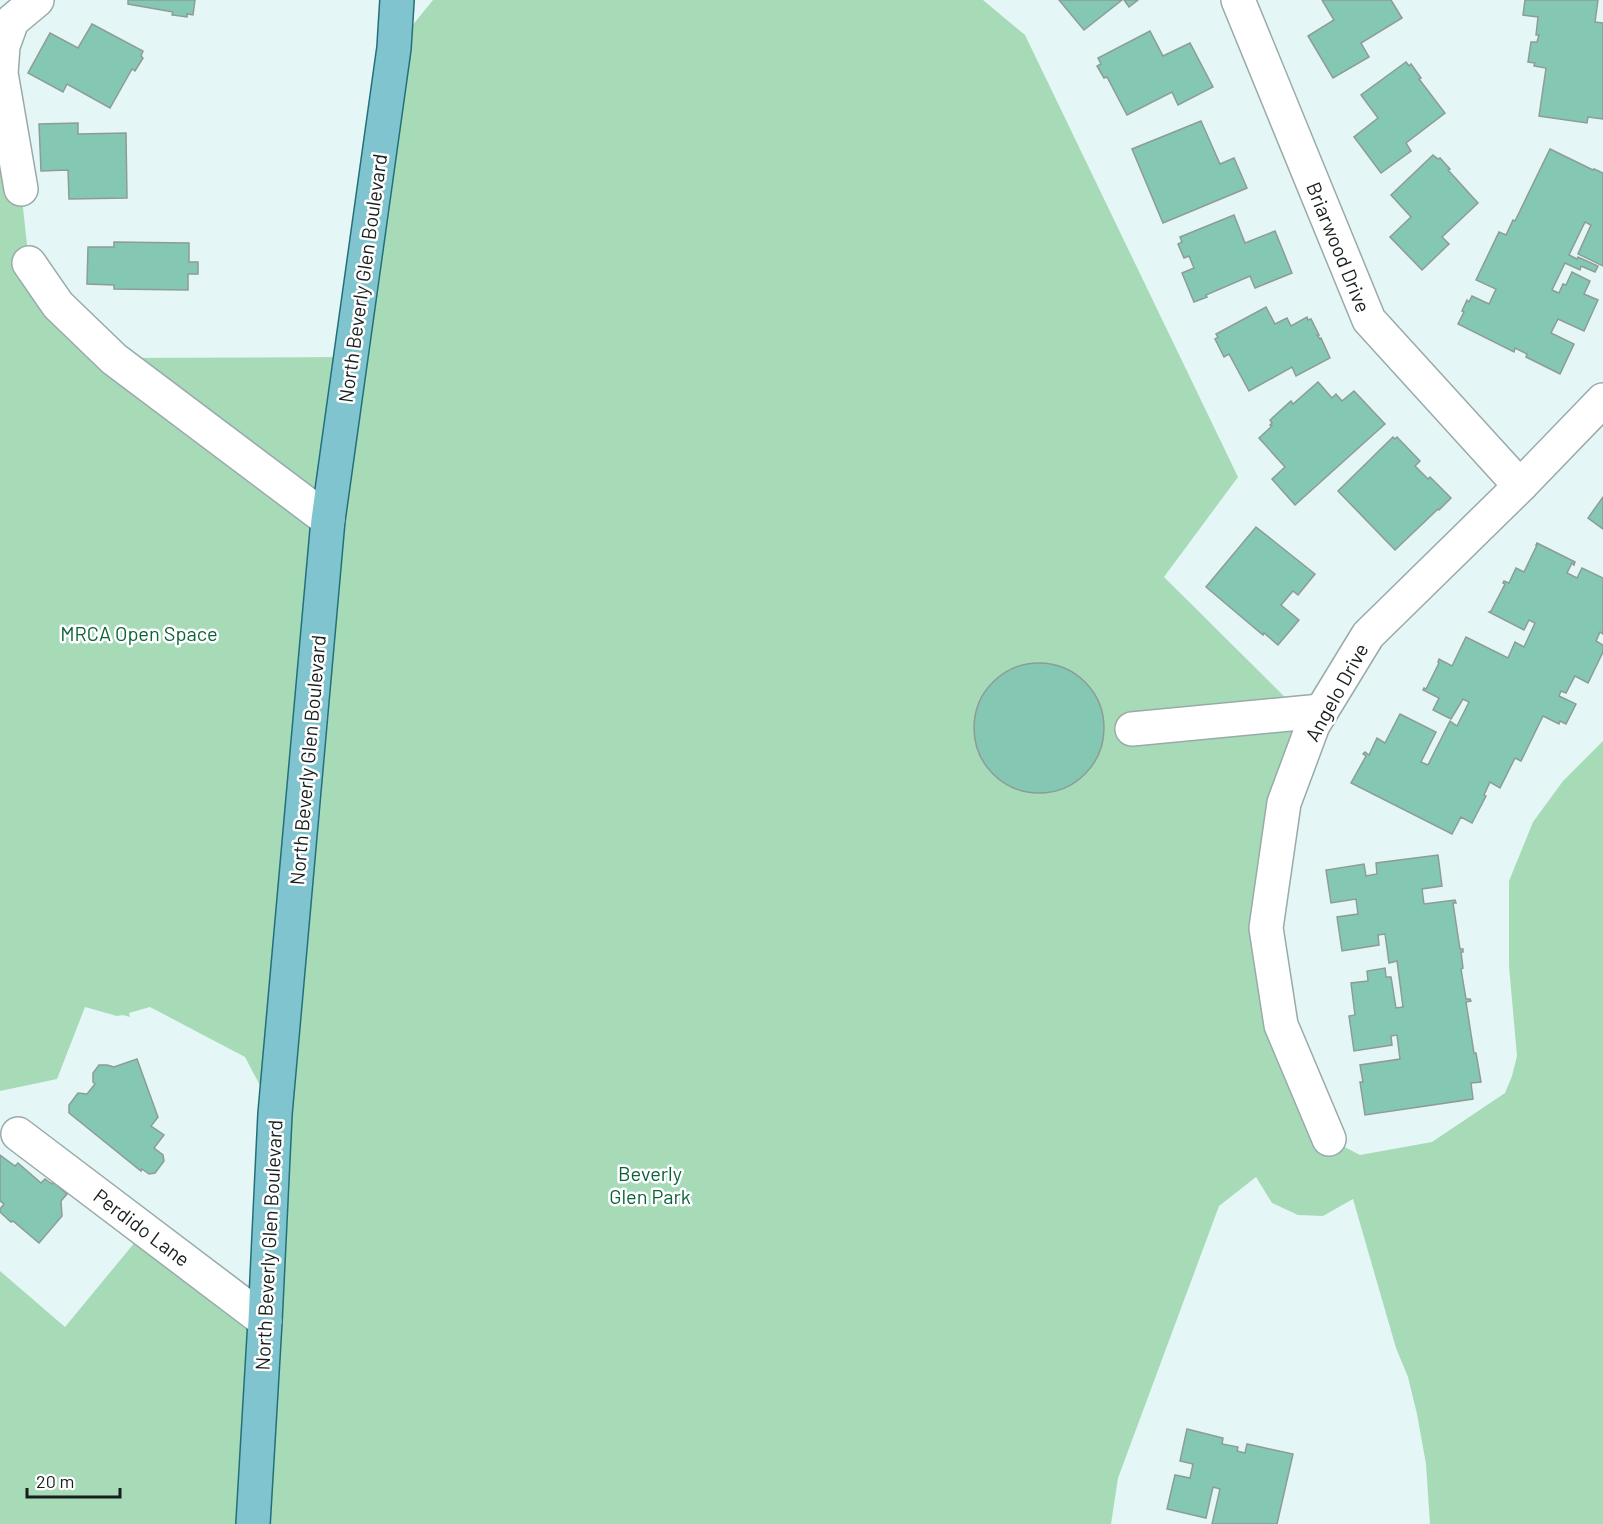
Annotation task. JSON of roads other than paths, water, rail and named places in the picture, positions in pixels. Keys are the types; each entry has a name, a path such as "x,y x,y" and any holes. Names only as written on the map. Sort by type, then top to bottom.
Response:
{"main road":[{"name":"North Beverly Glen Boulevard","path":"253,1524 275,1114 328,520 394,48 397,0"}],"street":[{"path":"21,189 1,73 3,46 12,21 37,0"},
{"name":"Briarwood Drive","path":"1238,0 1369,320 1520,486"},
{"path":"29,263 58,305 114,358 328,520"},
{"name":"Angelo Drive","path":"1329,1138 1281,1025 1266,928 1284,803 1313,724 1368,635 1520,486 1603,400"},
{"path":"1132,729 1321,711"},
{"name":"Perdido Lane","path":"18,1134 265,1321"}],"park label":[{"name":"MRCA Open Space","path":"139,633"},
{"name":"Beverly Glen Park","path":"650,1184"}]}
